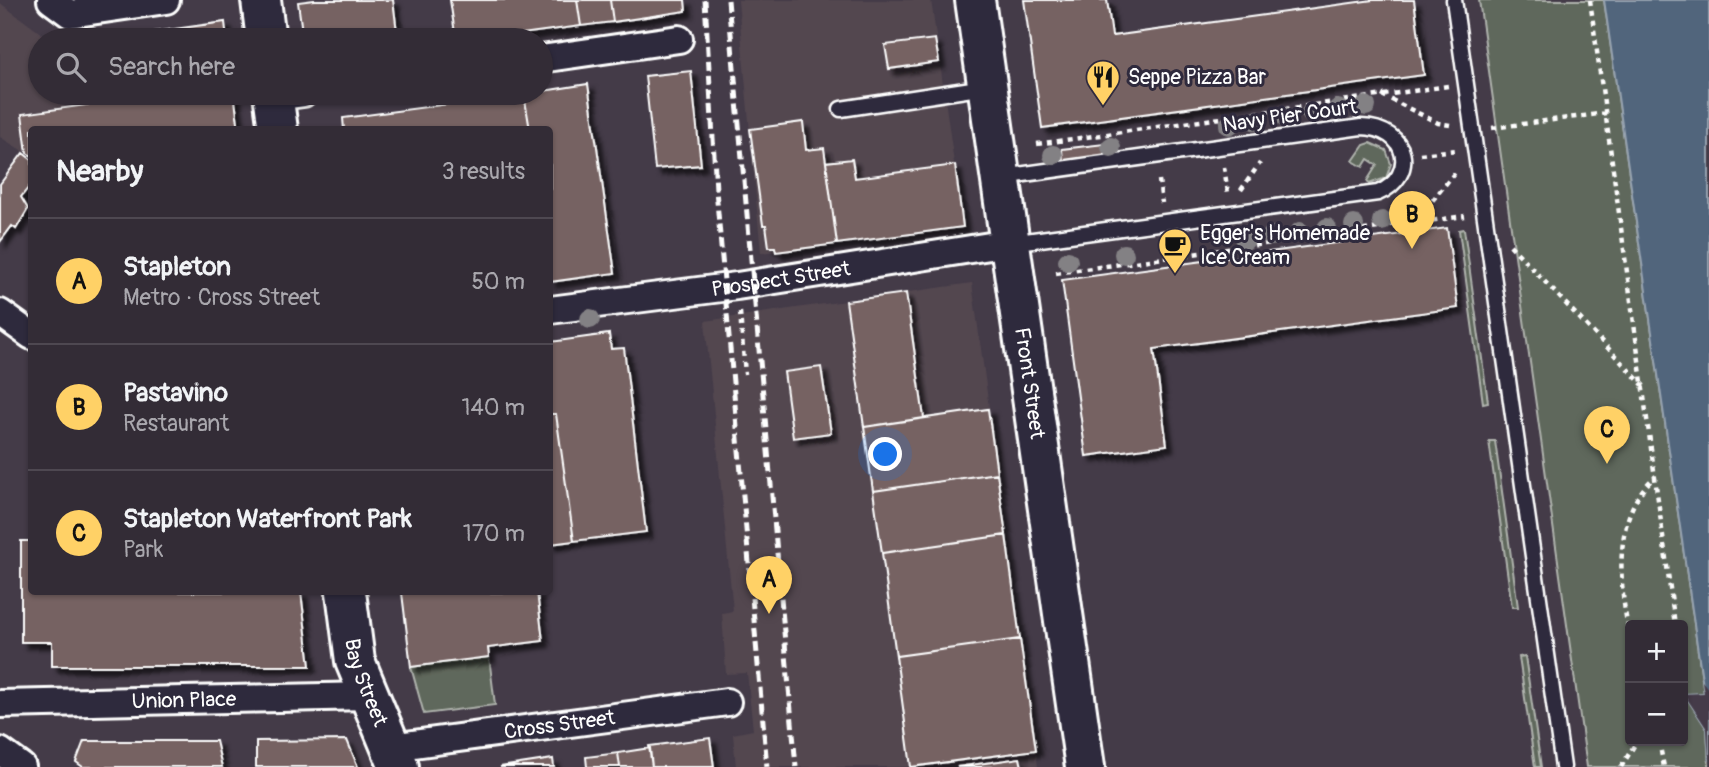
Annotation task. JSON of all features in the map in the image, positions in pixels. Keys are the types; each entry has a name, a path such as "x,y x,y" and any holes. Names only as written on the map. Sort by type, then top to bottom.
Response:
{"street":[{"path":"51,0 70,14 166,0"},
{"path":"261,0 264,28"},
{"name":"Front Street","path":"975,0 1084,767"},
{"path":"553,57 679,39"},
{"name":"Prospect Street","path":"553,310 737,286 1009,243"},
{"path":"0,313 28,333"},
{"name":"Bay Street","path":"346,595 355,661 395,757"},
{"name":"Union Place","path":"0,704 368,696"},
{"name":"Cross Street","path":"395,757 727,702"},
{"path":"0,751 22,767"}],"lane":[{"path":"1454,0 1563,767"},
{"path":"841,109 987,87"},
{"name":"Navy Pier Court","path":"1001,177 1361,127 1377,127 1391,133 1402,156 1401,170 1395,181 1378,193 1009,243"}],"path":[{"path":"1590,0 1674,620"},
{"path":"1037,144 1449,86"},
{"path":"1381,95 1438,123 1454,125"},
{"path":"1491,128 1606,113"},
{"path":"1419,154 1457,150"},
{"path":"1223,159 1228,198"},
{"path":"1401,225 1432,201 1451,174 1460,168"},
{"path":"1159,180 1164,212"},
{"path":"1228,190 1243,189 1248,181"},
{"path":"1056,273 1466,216"},
{"path":"1507,242 1644,387"},
{"path":"740,314 745,374"},
{"path":"1627,620 1622,589 1624,537 1633,505 1643,487 1656,476"},
{"path":"1621,767 1634,746"},
{"path":"1660,746 1664,767"}],"shaded area":[{"path":"738,0 931,0 963,227 761,253"},
{"path":"1479,0 1604,0 1704,693 1688,695 1688,620 1625,620 1625,746 1688,746 1688,700 1707,729 1709,767 1587,767"},
{"path":"0,3 34,28 28,28 28,105 236,105 239,126 28,126 28,154 0,137"},
{"path":"1370,143 1386,150 1391,164 1386,178 1369,184 1367,181 1377,165 1368,159 1363,167 1353,161 1364,145"},
{"path":"1464,229 1488,402 1483,403 1459,230"},
{"path":"972,283 1038,767 736,767 733,734 753,730 747,673 726,674 722,613 733,611 705,321"},
{"path":"1489,441 1495,441 1518,607 1512,607"},
{"path":"1525,656 1541,767 1535,767 1519,657"},
{"path":"489,657 495,705 424,714 411,667"}],"water":[{"path":"1604,0 1709,0 1709,761 1707,729 1688,700 1688,694 1704,693"}],"pier":[{"path":"1702,681 1709,690 1709,761 1707,729 1688,700 1688,694 1704,693"}],"building":[{"path":"393,0 396,28 301,28 298,2"},
{"path":"450,0 577,0 581,26 553,30 454,28"},
{"path":"577,0 610,0 613,22 581,26"},
{"path":"610,0 685,0 686,11 613,22"},
{"path":"1024,0 1107,0 1112,36 1373,0 1414,0 1424,75 1042,128"},
{"path":"225,22 226,28 182,28"},
{"path":"935,39 939,62 889,69 885,45"},
{"path":"691,71 701,165 655,169 645,76"},
{"path":"588,84 615,273 553,282 553,126 529,126 526,105 553,105 553,89"},
{"path":"86,105 236,105 238,126 28,126 28,154 22,114"},
{"path":"441,105 526,105 529,126 344,126 343,118"},
{"path":"803,122 806,150 824,148 837,244 776,252 775,247 769,247 766,225 763,225 750,129"},
{"path":"1104,144 1105,155 1063,161 1062,149"},
{"path":"23,153 28,157 28,188 21,197 28,209 16,229 12,226 0,242 0,184"},
{"path":"852,159 855,178 955,165 963,227 837,244 826,162"},
{"path":"1447,228 1458,308 1154,349 1167,445 1086,456 1062,280"},
{"path":"906,293 924,418 864,427 846,301"},
{"path":"609,334 611,349 624,348 646,532 574,541 556,414 553,414 553,342"},
{"path":"821,367 831,433 793,438 784,372"},
{"path":"988,409 997,473 873,491 864,427"},
{"path":"553,414 556,414 574,541 553,544"},
{"path":"997,473 1006,535 882,553 873,491"},
{"path":"1006,535 1020,639 896,656 882,553"},
{"path":"21,541 28,541 28,595 301,595 310,666 52,666 52,642 21,642"},
{"path":"402,595 537,595 543,641 488,648 489,657 411,667"},
{"path":"1020,639 1036,750 911,767 896,656"},
{"path":"710,738 714,767 652,767 649,746"},
{"path":"347,740 358,767 256,767 256,741"},
{"path":"84,741 216,741 222,767 83,767 76,762"},
{"path":"650,748 652,767 620,767 618,753"},
{"path":"618,753 620,767 587,767 586,757"},
{"path":"1020,758 1022,767 957,767"},
{"path":"553,759 554,767 500,767"}],"railway":[{"path":"705,0 716,190 767,767"},
{"path":"728,0 796,767"}],"place":[{"name":"Seppe Pizza Bar","path":"1103,107"},
{"name":"Pastavino","path":"1412,249"},
{"name":"Egger's Homemade Ice Cream","path":"1175,275"},
{"name":"Stapleton Waterfront Park","path":"1607,464"},
{"name":"Stapleton","path":"769,614"}]}
